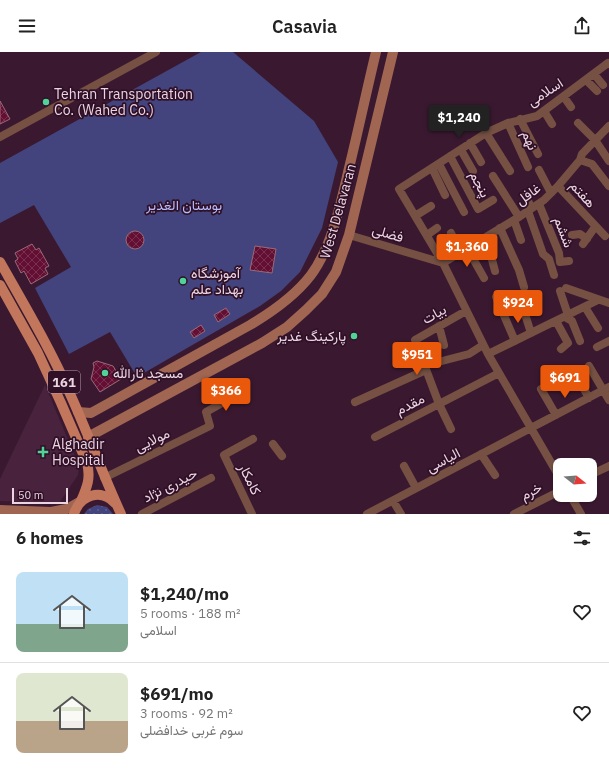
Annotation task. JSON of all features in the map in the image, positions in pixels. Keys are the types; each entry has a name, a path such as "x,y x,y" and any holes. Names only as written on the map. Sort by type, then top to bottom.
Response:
{"main road":[{"name":"West Delavaran","path":"78,412 91,413 250,325 276,309 310,276 324,255 331,236 345,185 376,52"},
{"name":"West Delavaran","path":"88,437 230,362 288,327 322,294 336,272 349,235 393,52"},
{"name":"161","path":"0,262 47,347 78,412 104,478 120,512"},
{"name":"161","path":"0,285 38,353 87,464 89,480 81,501"},
{"path":"0,510 51,512 67,509 87,497 102,495 108,497 114,502 120,512"},
{"path":"74,514 76,507 81,501"}],"street":[{"path":"0,137 156,52"},
{"name":"اسلامی","path":"553,466 483,345 443,263 399,189 486,133 520,119 537,116 594,74 608,67"},
{"path":"594,74 603,85"},
{"path":"586,80 597,91"},
{"path":"564,97 571,107"},
{"path":"544,111 552,124"},
{"path":"520,119 538,154"},
{"name":"نهم","path":"508,123 528,167"},
{"path":"578,123 595,140 609,161"},
{"name":"غافل","path":"443,263 533,207 551,193 580,160 582,154 595,140 608,131"},
{"path":"486,133 510,171"},
{"path":"470,143 481,162"},
{"path":"461,150 473,171"},
{"name":"پنجم","path":"450,156 478,209 493,200"},
{"path":"580,160 592,164 609,186"},
{"path":"435,166 445,195"},
{"path":"435,166 464,212"},
{"path":"539,170 551,193"},
{"path":"493,176 516,218 521,240"},
{"name":"هفتم","path":"558,186 572,198 595,227 605,236"},
{"path":"525,196 533,207 543,254 549,259 554,275"},
{"path":"416,216 431,206"},
{"name":"ششم","path":"533,207 559,253 560,262 569,262"},
{"path":"572,235 580,234 585,241 595,227"},
{"path":"427,235 437,228"},
{"path":"500,228 519,270 524,287"},
{"path":"451,232 484,278"},
{"name":"فضلی","path":"349,235 443,263"},
{"path":"486,237 496,271"},
{"path":"580,341 572,321 566,316 563,290 609,303"},
{"path":"496,297 516,341"},
{"path":"488,354 598,300"},
{"path":"585,307 598,328"},
{"path":"523,308 531,333"},
{"name":"بیات","path":"414,340 466,312"},
{"path":"556,321 568,343 561,349"},
{"path":"439,326 444,345"},
{"name":"مقدم","path":"375,437 439,404 414,340"},
{"path":"597,347 609,341"},
{"path":"442,361 469,354 483,345"},
{"path":"589,366 606,389 609,400"},
{"path":"355,402 426,370"},
{"path":"573,370 588,398"},
{"path":"451,429 439,404 499,373"},
{"path":"541,389 556,415"},
{"name":"الیاسی","path":"367,514 606,389"},
{"name":"مولایی","path":"104,478 210,426 206,412 236,395"},
{"name":"کامکار","path":"252,514 224,454 253,439"},
{"path":"273,444 282,456"},
{"path":"481,454 495,475"},
{"path":"404,466 416,488"},
{"path":"597,472 609,466"},
{"name":"حیدری نژاد","path":"142,514 211,478"},
{"name":"خرم","path":"514,514 553,494"},
{"path":"393,500 401,514"},
{"path":"574,502 581,514"}],"shaded area":[{"name":"Alghadir Hospital","path":"45,385 79,466 78,475 59,503 0,501 0,479"}],"green space":[{"name":"بوستان الغدیر","path":"201,52 233,52 314,121 338,162 322,228 300,272 281,291 260,306 137,377 110,332 69,354 35,288 71,267 34,205 0,223 0,163"},
{"path":"97,505 107,507 113,514 84,514 88,509"}],"building":[{"path":"0,101 10,119 0,124"},
{"path":"131,231 139,231 144,236 142,247 139,249 131,249 126,244 126,236"},
{"path":"32,244 36,250 39,248 49,266 45,268 48,274 31,284 24,271 21,273 15,261 18,259 15,253"},
{"path":"255,246 276,249 272,273 250,270"},
{"path":"226,308 230,314 218,322 214,315"},
{"path":"201,325 205,331 194,338 190,332"},
{"name":"مسجد ثارالله","path":"97,361 113,366 121,379 100,392 91,379 94,367 93,363"}],"place":[{"name":"Tehran Transportation Co. (Wahed Co.)","path":"46,102"},
{"name":"آموزشگاه بهداد علم","path":"183,281"},
{"name":"پارکینگ غدیر","path":"354,336"},
{"name":"مسجد ثارالله","path":"105,373"},
{"name":"Alghadir Hospital","path":"43,452"}]}
